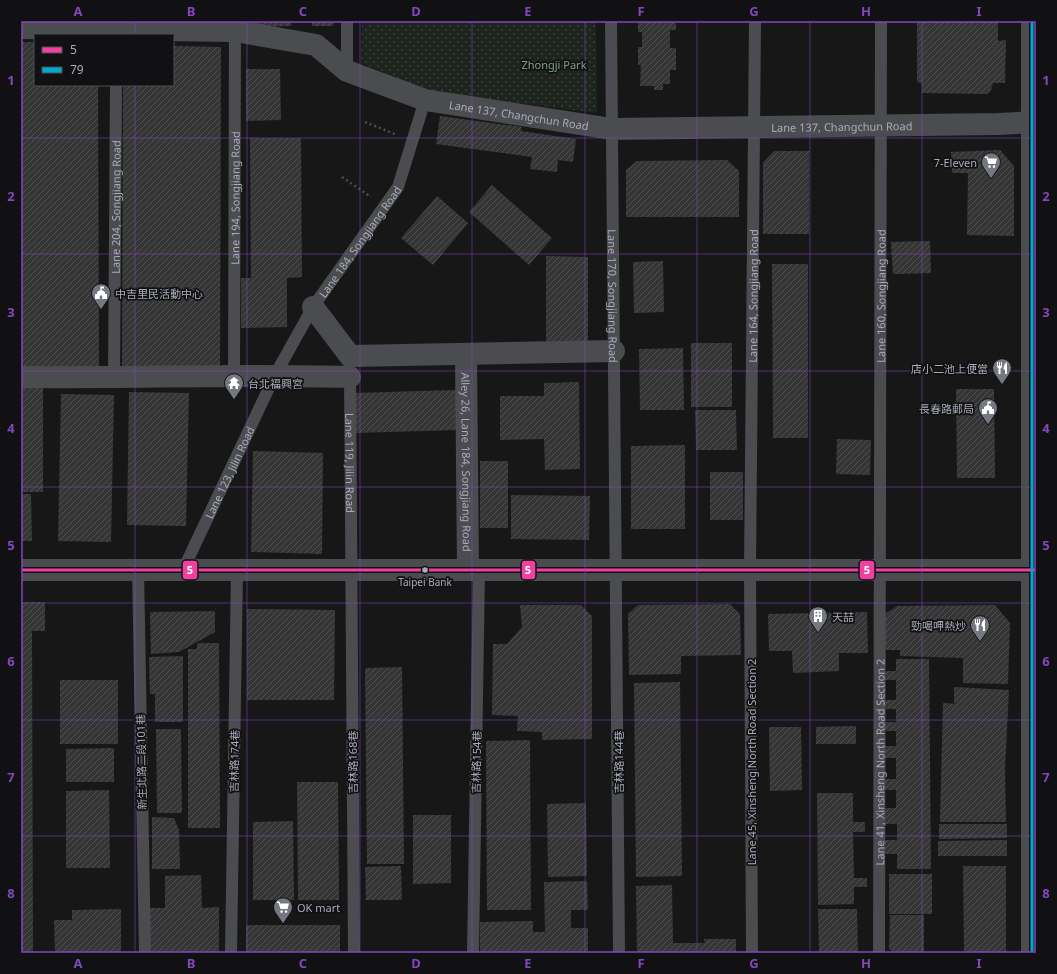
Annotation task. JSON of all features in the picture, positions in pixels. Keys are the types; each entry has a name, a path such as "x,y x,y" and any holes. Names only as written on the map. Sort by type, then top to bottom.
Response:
{"street":[{"path":"1032,21 1034,122 1032,953"},
{"name":"Lane 137, Changchun Road","path":"21,28 234,26 316,46 347,71 425,100 612,129 882,124 998,124 1034,122"},
{"path":"313,307 350,367"},
{"path":"21,377 114,378 275,375 466,354 614,351"},
{"name":"Alley 26, Lane 184, Songjiang Road","path":"466,354 473,570"},
{"path":"21,570 1034,570"}],"lane":[{"path":"347,21 347,71"},
{"name":"Lane 170, Songjiang Road","path":"611,21 616,570"},
{"name":"Lane 164, Songjiang Road","path":"750,570 755,21"},
{"name":"Lane 160, Songjiang Road","path":"880,570 881,21"},
{"name":"Lane 194, Songjiang Road","path":"234,26 234,376"},
{"name":"Lane 204, Songjiang Road","path":"114,378 116,86"},
{"name":"Lane 184, Songjiang Road","path":"275,375 313,307 398,187 425,100"},
{"name":"Lane 119, Jilin Road","path":"350,367 351,570"},
{"name":"Lane 123, Jilin Road","path":"183,570 275,375"},
{"name":"新生北路二段101巷","path":"138,570 145,953"},
{"name":"吉林路174巷","path":"231,953 237,570"},
{"name":"吉林路168巷","path":"351,570 354,953"},
{"name":"吉林路154巷","path":"473,570 473,953"},
{"name":"吉林路144巷","path":"616,570 619,953"},
{"name":"Lane 45, Xinsheng North Road Section 2","path":"750,570 752,953"},
{"name":"Lane 41, Xinsheng North Road Section 2","path":"879,953 880,570"}],"path":[{"path":"365,122 412,142"},
{"path":"342,178 385,206"}],"green space":[{"name":"Zhongji Park","path":"362,21 596,21 597,113 428,91 361,63"}],"building":[{"path":"249,21 291,21 291,26 249,27"},
{"path":"312,21 336,21 332,26 312,26"},
{"path":"638,21 676,21 676,30 670,30 670,48 676,48 676,70 670,70 670,84 663,84 663,90 654,90 654,86 640,86 641,65 638,65 638,47 642,47 642,32 638,32"},
{"path":"917,21 998,21 998,41 1006,40 1005,83 993,83 991,90 987,94 922,93 922,83 917,82"},
{"path":"21,42 34,42 34,86 98,86 99,370 21,370"},
{"path":"174,46 221,47 220,369 122,368 123,86 174,86"},
{"path":"246,69 280,69 281,120 246,121"},
{"path":"440,116 522,127 521,131 576,139 573,162 558,160 557,172 530,169 532,157 436,144"},
{"path":"250,138 301,138 302,277 287,278 287,327 241,328 241,278 251,278"},
{"path":"1000,150 1014,166 1014,236 967,235 968,173 952,173 951,152"},
{"path":"774,151 809,151 809,234 763,234 763,162"},
{"path":"727,160 739,171 739,217 626,217 626,170 637,161"},
{"path":"492,185 552,238 529,265 469,212"},
{"path":"437,196 468,223 433,265 401,238"},
{"path":"930,241 931,273 893,274 891,242"},
{"path":"546,256 588,257 588,347 546,347"},
{"path":"663,261 664,312 634,313 633,262"},
{"path":"772,264 808,264 808,438 773,438"},
{"path":"691,343 732,343 732,407 691,407"},
{"path":"683,348 684,410 640,410 639,349"},
{"path":"579,382 580,469 545,470 544,439 500,440 500,396 544,396 544,383"},
{"path":"21,385 43,385 43,492 21,492"},
{"path":"956,389 994,389 995,478 957,478"},
{"path":"457,390 458,430 354,433 353,393"},
{"path":"129,392 189,393 186,526 127,525"},
{"path":"61,394 114,395 111,542 58,541"},
{"path":"695,410 736,410 737,450 696,450"},
{"path":"837,439 871,440 870,475 836,474"},
{"path":"685,445 685,529 631,529 631,446"},
{"path":"253,451 323,453 322,554 251,552"},
{"path":"480,461 508,461 508,528 480,528"},
{"path":"710,472 743,472 743,520 710,520"},
{"path":"21,494 31,494 32,541 21,541"},
{"path":"511,495 590,496 589,540 511,539"},
{"path":"21,602 45,602 45,631 32,631 33,953 21,953"},
{"path":"730,604 740,614 741,655 681,656 681,674 629,675 628,614 638,605"},
{"path":"520,605 581,605 592,616 592,739 542,740 542,732 517,731 518,716 492,715 493,644 507,644 522,627"},
{"path":"995,605 1010,623 1008,684 963,683 963,658 900,656 900,650 885,650 885,614 897,606"},
{"path":"247,609 335,610 334,700 247,700"},
{"path":"215,611 215,632 179,652 151,654 150,612"},
{"name":"天喆","path":"867,612 868,653 839,653 839,671 793,673 792,651 769,651 768,614"},
{"path":"197,643 219,643 220,828 188,828 188,649 197,649"},
{"path":"183,656 183,722 155,722 155,694 150,694 149,657"},
{"path":"896,659 929,659 931,869 897,869 897,854 884,854 884,840 897,840 897,824 884,824 884,808 896,808 896,790 885,790 885,779 896,779 896,758 885,758 884,746 896,746 896,731 883,731 883,722 896,722 896,709 885,709 885,700 896,700 896,680 885,680 885,671 896,671"},
{"path":"402,667 404,864 367,864 365,668"},
{"path":"60,680 118,680 118,744 60,744"},
{"path":"680,682 682,876 636,877 634,683"},
{"path":"954,687 1009,690 1005,769 1006,822 940,822 943,703 959,704 954,703"},
{"path":"856,726 856,744 816,744 816,727"},
{"path":"769,727 801,727 802,790 770,791"},
{"path":"156,729 181,729 182,813 157,813"},
{"path":"530,740 531,910 487,910 486,741"},
{"path":"114,748 114,782 66,782 66,749"},
{"path":"297,782 338,782 339,900 298,900"},
{"path":"109,790 110,868 66,868 66,791"},
{"path":"817,793 853,793 853,822 865,822 865,832 853,832 854,878 867,878 867,887 854,887 854,904 818,905"},
{"path":"586,803 587,876 548,877 547,804"},
{"path":"413,815 451,815 451,883 413,884"},
{"path":"152,817 174,818 179,830 180,869 152,869"},
{"path":"293,821 294,900 253,900 253,822"},
{"path":"939,824 1007,824 1007,838 939,839"},
{"path":"1007,840 1007,856 938,856 938,841"},
{"path":"401,866 402,900 366,900 365,867"},
{"path":"963,866 1006,866 1006,953 964,953"},
{"path":"889,874 932,874 932,914 889,914"},
{"path":"201,875 202,908 219,907 219,953 147,953 146,908 165,908 165,876"},
{"path":"587,881 588,910 571,910 571,928 588,928 588,953 480,953 480,922 533,921 533,932 545,932 544,882"},
{"path":"672,885 673,943 705,943 704,939 736,939 736,953 637,953 636,886"},
{"path":"121,909 121,953 55,953 54,920 72,920 72,910"},
{"path":"818,909 857,909 858,953 819,953"},
{"path":"890,915 924,915 924,953 895,953 889,949"},
{"path":"246,925 340,925 340,953 246,953"}],"transit line":[{"name":"79","path":"1032,21 1032,953"},
{"name":"5","path":"21,570 1036,570"}],"place":[{"name":"7-Eleven","path":"991,179"},
{"name":"中吉里民活動中心","path":"101,310"},
{"name":"店小二池上便當","path":"1002,385"},
{"name":"台北福興宮","path":"234,400"},
{"name":"長春路郵局","path":"988,425"},
{"name":"Taipei Bank","path":"425,570"},
{"name":"天喆","path":"818,633"},
{"name":"勁喝呷熱炒","path":"980,642"},
{"name":"OK mart","path":"283,924"}]}
